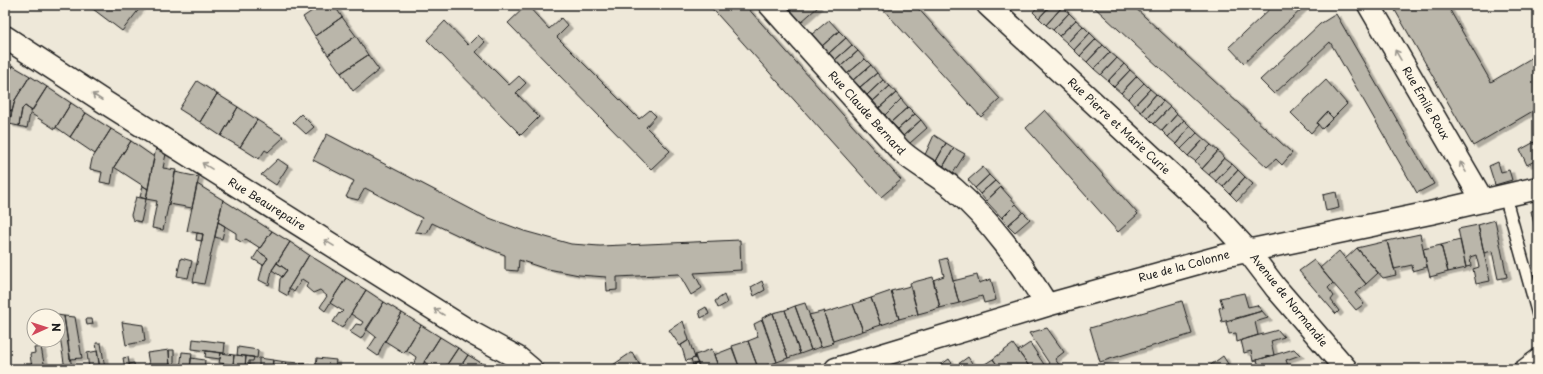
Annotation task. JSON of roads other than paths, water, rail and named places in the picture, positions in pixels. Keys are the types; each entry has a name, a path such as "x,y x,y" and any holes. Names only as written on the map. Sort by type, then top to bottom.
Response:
{"street":[{"name":"Rue Claude Bernard","path":"770,5 900,150 916,163 954,188 999,235 1015,256 1047,305"},
{"name":"Rue Émile Roux","path":"1369,5 1483,201"},
{"name":"Rue Pierre et Marie Curie","path":"996,9 1216,216 1248,250"},
{"name":"Rue Beaurepaire","path":"5,37 106,103 472,333 518,358 530,369"},
{"name":"Rue de la Colonne","path":"836,369 1164,271 1248,250 1483,201 1538,188"},
{"name":"Avenue de Normandie","path":"1248,250 1276,288 1346,369"}],"lane":[{"path":"1505,196 1538,315"},
{"path":"1518,369 1538,354"}]}
